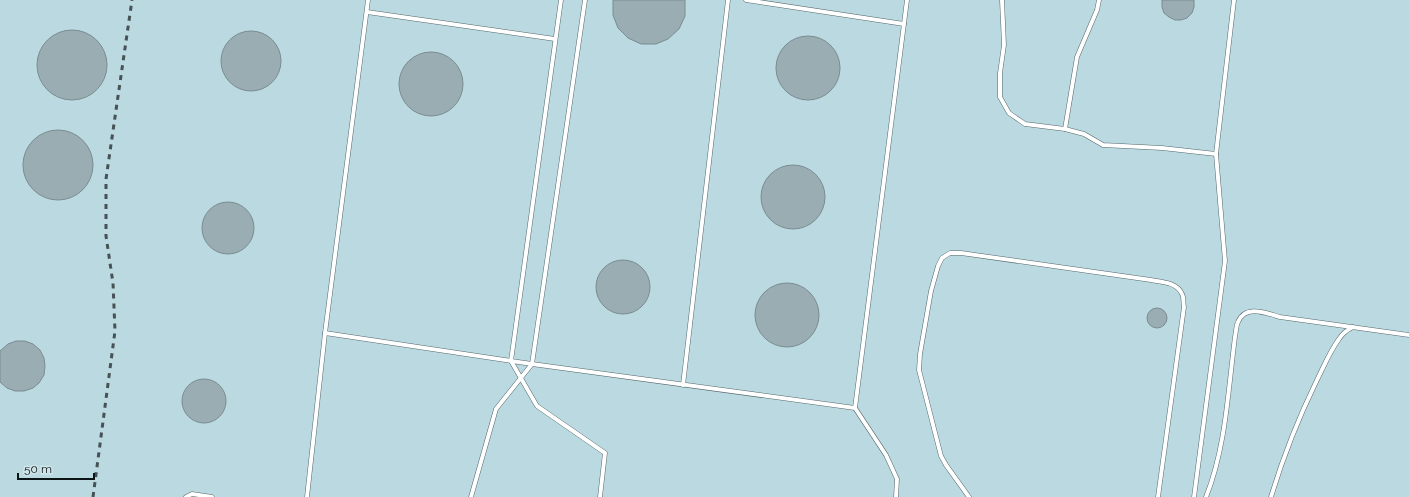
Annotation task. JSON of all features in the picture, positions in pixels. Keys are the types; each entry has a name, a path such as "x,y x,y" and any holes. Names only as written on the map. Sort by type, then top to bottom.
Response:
{"lane":[{"path":"306,497 325,334 368,0"},
{"path":"561,0 511,361 538,406 606,452 600,497"},
{"path":"471,497 496,409 532,364 585,0"},
{"path":"683,385 728,0"},
{"path":"746,0 904,24"},
{"path":"896,497 897,479 886,455 855,408 907,0"},
{"path":"1002,0 1004,45 1000,73 1000,97 1009,113 1025,124 1065,129 1084,134 1104,145 1162,148 1216,154"},
{"path":"1065,129 1077,57 1097,10 1099,0"},
{"path":"1194,497 1225,261 1216,154 1234,0"},
{"path":"366,12 555,39"},
{"path":"968,497 941,456 919,370 920,354 931,291 938,266 942,258 950,253 961,253 1151,280 1177,286 1183,294 1184,307 1158,497"},
{"path":"1206,497 1216,470 1220,451 1238,321 1247,311 1263,312 1280,317 1408,335"},
{"path":"1272,497 1286,452 1307,401 1339,337 1353,327"},
{"path":"325,334 855,408"},
{"path":"186,497 192,494 212,497"}],"shaded area":[{"path":"0,0 1409,0 1409,497 0,497"}],"building":[{"path":"613,0 685,0 685,16 679,29 668,39 656,44 641,44 628,38 618,28 613,15"},
{"path":"1162,0 1194,0 1194,7 1192,13 1187,18 1175,20 1164,13"},
{"path":"72,30 91,36 101,46 107,65 101,84 91,94 72,100 53,94 43,84 37,65 43,46 53,36"},
{"path":"251,31 263,33 276,44 279,49 281,61 279,73 268,86 263,89 251,91 239,89 226,78 223,73 221,61 223,49 234,36 239,33"},
{"path":"808,36 826,41 831,45 835,50 840,68 835,86 831,91 826,95 808,100 790,95 785,91 781,86 776,68 781,50 785,45 790,41"},
{"path":"431,52 443,54 454,61 461,72 463,84 461,96 454,107 443,114 431,116 419,114 408,107 401,96 399,84 401,72 408,61 419,54"},
{"path":"58,130 77,136 87,146 93,165 87,184 77,194 58,200 39,194 29,184 23,165 29,146 39,136"},
{"path":"793,165 811,170 816,174 820,179 825,197 820,215 816,220 811,224 793,229 775,224 770,220 766,215 761,197 766,179 770,174 775,170"},
{"path":"228,202 238,204 246,210 252,218 254,228 252,238 246,246 238,252 228,254 218,252 210,246 204,238 202,228 204,218 210,210 218,204"},
{"path":"618,260 628,260 638,264 646,272 650,282 650,292 646,302 638,310 628,314 618,314 608,310 600,302 596,292 596,282 600,272 608,264"},
{"path":"787,283 805,288 810,292 814,297 819,315 814,333 810,338 805,342 787,347 769,342 764,338 760,333 755,315 760,297 764,292 769,288"},
{"path":"1153,308 1161,308 1167,314 1167,322 1161,328 1153,328 1147,322 1147,314"},
{"path":"16,341 25,341 33,344 40,350 44,358 44,375 39,383 33,388 24,391 15,391 7,388 0,382 0,351 8,344"},
{"path":"200,379 208,379 213,380 220,385 225,392 225,410 220,417 213,422 200,423 192,420 185,413 182,405 182,397 185,389 192,382"}],"railway":[{"path":"93,497 115,331 113,283 106,236 106,179 132,0"}]}
